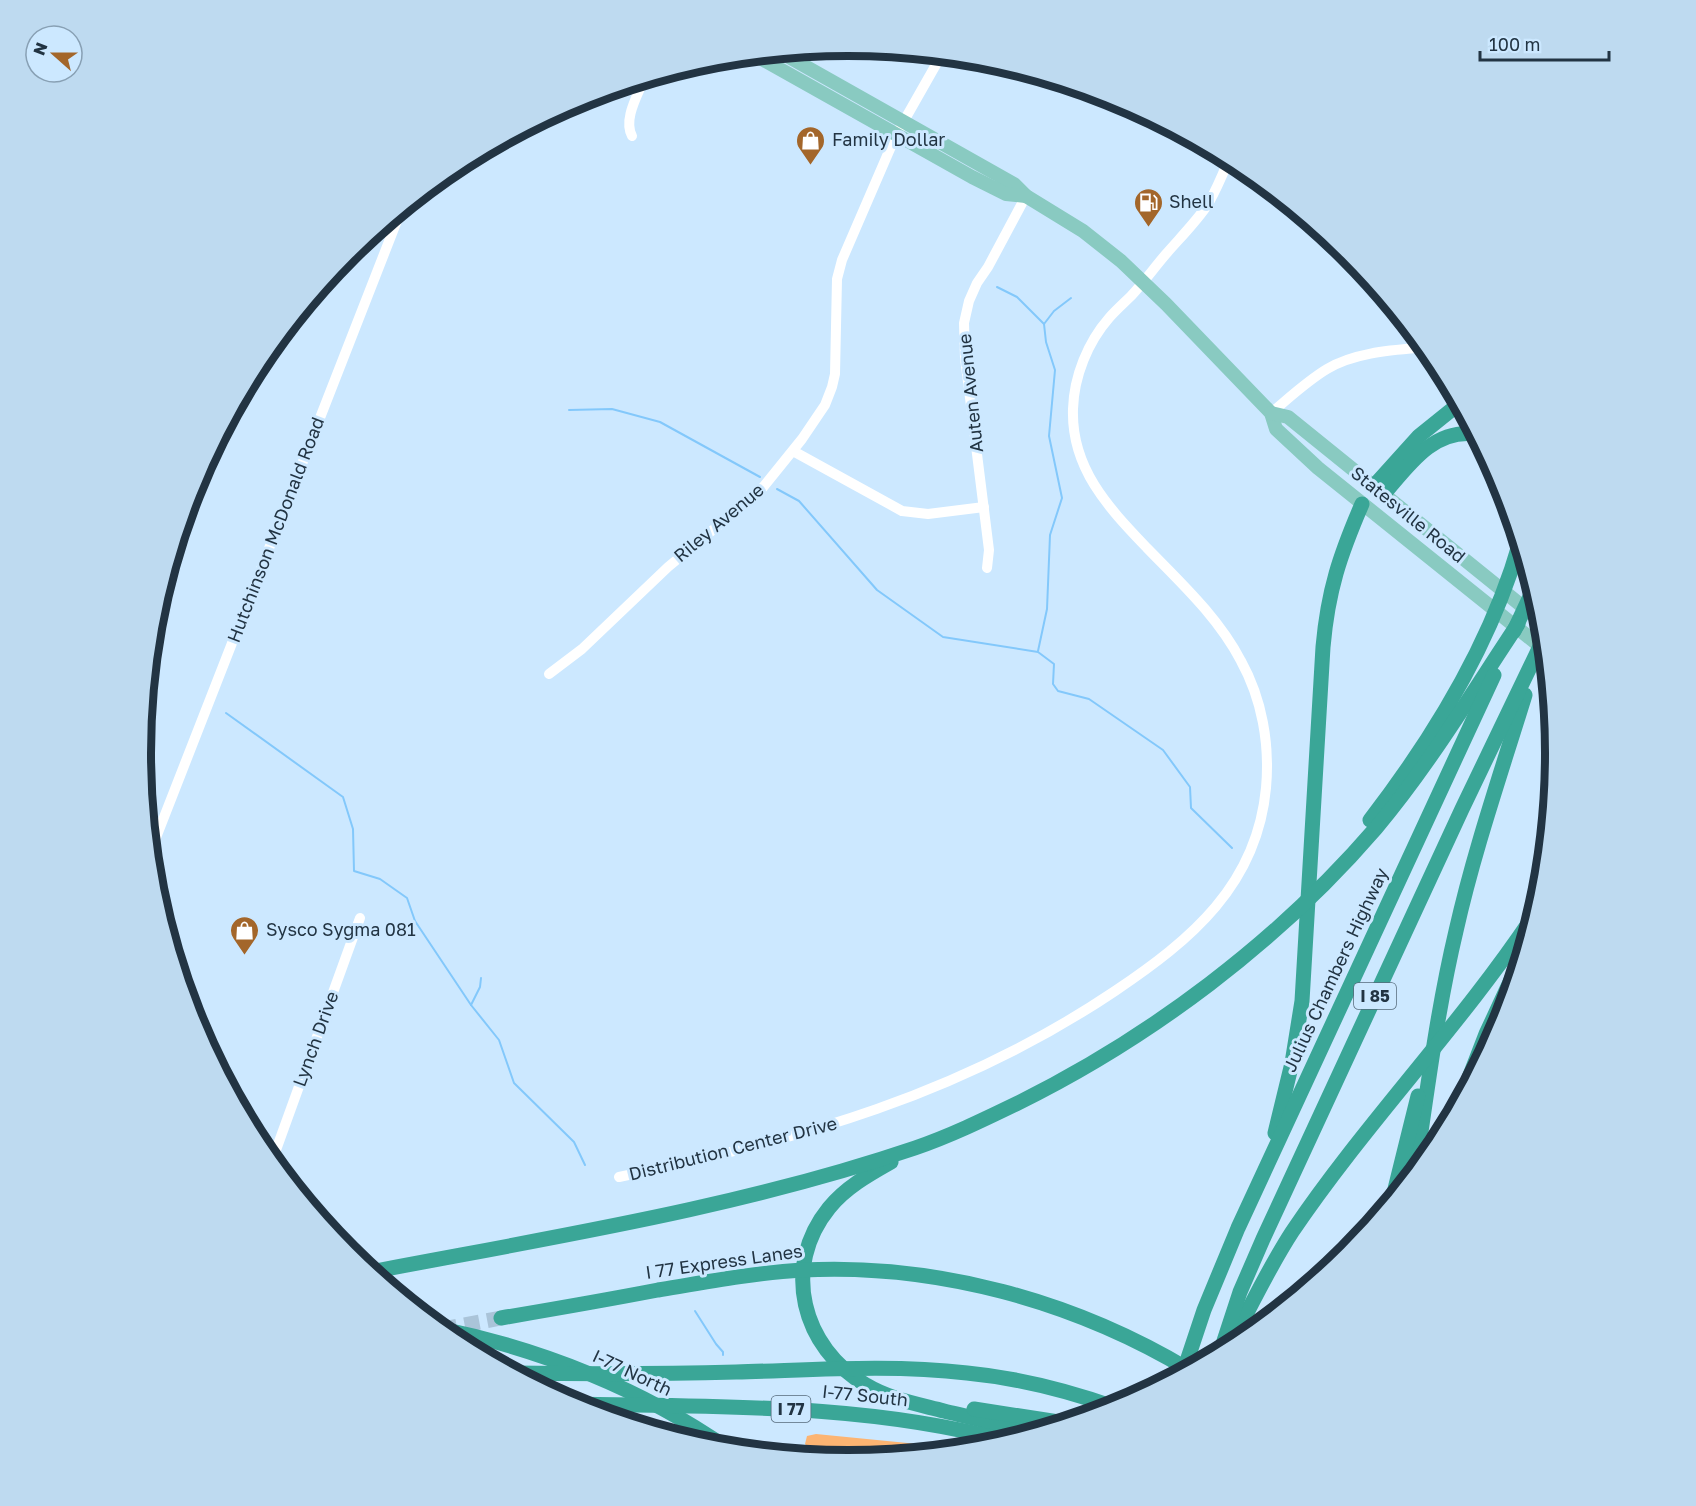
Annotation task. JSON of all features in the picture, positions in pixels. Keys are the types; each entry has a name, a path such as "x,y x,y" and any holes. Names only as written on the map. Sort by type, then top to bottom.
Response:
{"highway":[{"path":"1378,491 1419,436 1454,408"},
{"path":"1378,491 1431,445 1456,434 1468,434"},
{"path":"1266,1167 1296,1041 1303,990 1327,606 1338,562 1362,504"},
{"path":"1287,917 1364,828 1434,729 1483,638 1516,553"},
{"name":"Julius Chambers Highway","path":"1187,1363 1215,1282 1266,1167 1528,601"},
{"path":"1018,1429 906,1401 877,1391 856,1379 837,1364 822,1346 808,1315 803,1294 806,1253 822,1217 834,1202 866,1176 917,1148 1013,1106 1114,1050 1208,985 1333,874 1395,805 1434,752 1518,624"},
{"name":"I 85","path":"1224,1340 1240,1292 1263,1239 1462,809 1539,655"},
{"path":"1418,1155 1450,957 1469,878 1539,658"},
{"path":"1237,1332 1291,1234 1336,1172 1461,1015 1523,930"},
{"path":"1396,1184 1408,1132 1435,1039"},
{"path":"381,1270 714,1205 801,1183 917,1148"},
{"name":"I 77 Express Lanes","path":"501,1318 696,1284 780,1272 872,1271 920,1276 998,1291 1074,1315 1156,1351 1181,1365"},
{"name":"I-77 North","path":"461,1333 505,1344 560,1362 628,1391 691,1424 709,1436"},
{"name":"I 77","path":"529,1373 942,1370 1004,1378 1063,1391 1100,1403"},
{"path":"906,1401 1048,1421"},
{"name":"I-77 South","path":"601,1404 755,1407 832,1411 924,1422 987,1436"},
{"path":"691,1424 700,1434"}],"main road":[{"name":"Statesville Road","path":"791,58 1014,184 1026,196 1083,231 1143,281 1271,413 1276,429 1318,468 1473,593 1536,638"},
{"name":"Statesville Road","path":"764,60 1006,194 1026,196"},
{"name":"Statesville Road","path":"1271,413 1288,417 1531,614"},
{"path":"1362,504 1378,491"}],"street":[{"name":"Riley Avenue","path":"549,674 590,642 668,567 760,491 793,451 825,405 835,374 837,279 846,247 903,121 938,61"},
{"path":"632,136 628,128 629,118 641,88"},
{"name":"Distribution Center Drive","path":"619,1177 738,1152 835,1124 908,1098 987,1064 1072,1018 1150,967 1199,926 1220,904 1236,879 1257,833 1267,783 1267,746 1261,710 1241,661 1211,616 1100,496 1087,473 1075,435 1074,397 1083,362 1101,328 1207,206 1226,167"},
{"name":"Auten Avenue","path":"987,568 989,550 965,358 963,323 977,283 1026,196"},
{"name":"Hutchinson McDonald Road","path":"156,839 395,223"},
{"path":"1271,413 1314,378 1342,362 1416,348"},
{"path":"793,451 902,511 928,514 984,507"},
{"name":"Lynch Drive","path":"276,1151 360,918"}],"shaded area":[{"path":"816,1434 933,1446 894,1449 810,1449 805,1444 807,1436"}],"waterway":[{"path":"997,287 1017,297 1044,324 1046,342 1055,370 1049,436 1062,498 1050,535 1047,609 1038,651"},
{"path":"1044,324 1054,311 1071,298"},
{"path":"569,410 612,409 660,422 760,477"},
{"path":"777,489 799,501 877,590 943,637 1038,652 1054,664 1053,684 1058,691 1089,699 1163,750 1190,787 1191,808 1232,848"},
{"path":"226,713 343,797 353,829 354,871 380,879 407,898 415,921 471,1005 499,1040 514,1083 574,1142 585,1165"},
{"path":"471,1005 480,987 481,978"},
{"path":"695,1311 723,1355"}],"tunnel":[{"path":"452,1327 501,1318"}],"place":[{"name":"Family Dollar","path":"811,166"},
{"name":"Shell","path":"1148,228"},
{"name":"Sysco Sygma 081","path":"245,956"}]}
